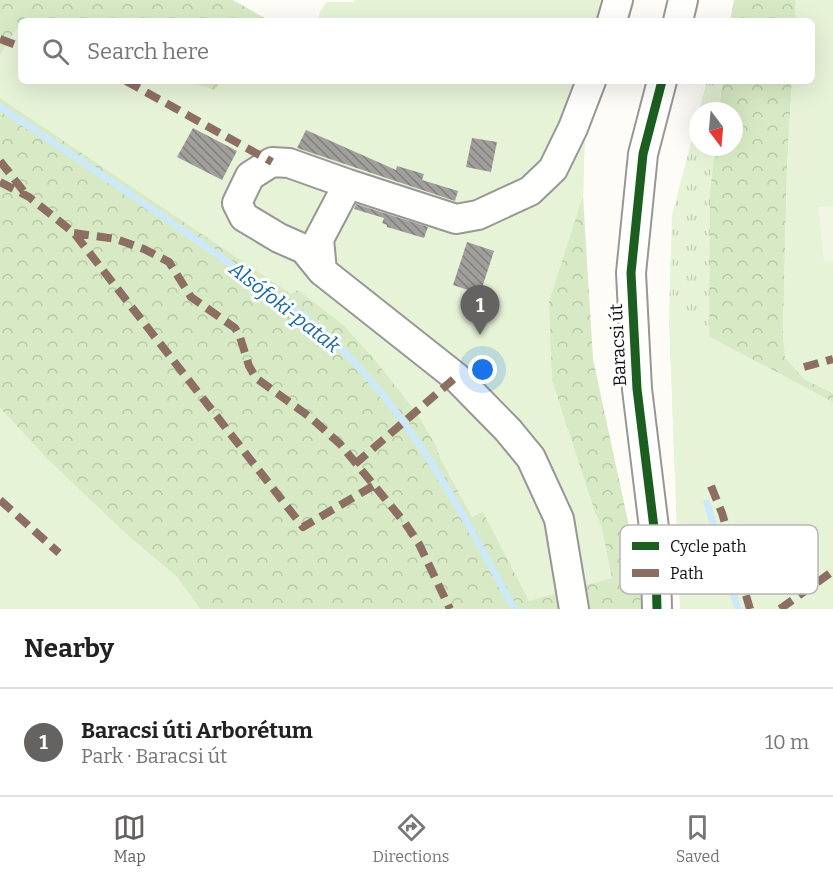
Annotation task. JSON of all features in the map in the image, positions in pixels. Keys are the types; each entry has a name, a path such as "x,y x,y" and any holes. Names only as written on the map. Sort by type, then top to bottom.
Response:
{"street":[{"path":"613,18 618,0"},
{"path":"679,18 683,0"},
{"path":"312,244 279,238 244,217 237,203 250,176 272,162 289,163 456,219 478,215 530,191 553,169 573,128 590,84"},
{"name":"Baracsi út","path":"654,525 637,389 632,273 643,154 661,84"},
{"path":"312,244 348,184"},
{"path":"312,244 322,271 456,376 508,430 531,458 559,519 574,609"},
{"name":"Baracsi út","path":"657,594 657,609"}],"green space":[{"path":"0,0 233,0 265,18 18,18 18,84 601,84 585,123 583,196 593,359 629,525 620,525 620,594 641,594 641,609 200,609 177,577 128,536 47,459 0,408"},
{"path":"354,0 633,0 626,18 319,18 326,2 354,2"},
{"path":"734,0 795,0 795,18 731,18"},
{"path":"795,0 833,0 833,393 804,379 785,358 783,336 787,168 792,84 815,84 815,18 795,18"},
{"path":"16,29 18,29 18,84 196,84 215,90 218,84 601,84 585,123 583,196 549,302 552,380 595,512 601,524 612,578 529,601 483,512 472,517 416,412 375,360 343,325 298,290 291,294 0,98 0,55"},
{"path":"706,84 722,84 720,102 701,102"},
{"path":"722,84 792,84 787,168 783,336 804,379 833,393 833,495 709,390 710,191 714,156 743,156 743,102 720,102"},
{"path":"689,150 689,156 714,156 710,191 808,525 677,525 669,315 672,215"},
{"path":"833,206 833,261 824,262 818,207"},
{"path":"669,315 833,402 833,609 680,609 679,594 818,594 818,525 677,525"},
{"path":"0,408 47,459 128,536 177,577 200,609 0,609"},
{"path":"818,558 833,609 680,609 679,594 818,594"}],"building":[{"path":"193,128 237,151 222,180 177,157"},
{"path":"306,130 396,170 397,166 424,174 422,180 458,191 455,201 297,148"},
{"path":"472,138 497,142 491,172 466,167"},
{"path":"356,204 428,227 424,238 387,227 382,223 384,218 354,209"},
{"path":"467,242 494,251 480,294 453,285"}],"waterway":[{"name":"Alsófoki-patak","path":"0,107 181,229 297,311 328,336 357,365 409,429 454,500 514,609"},
{"path":"707,503 713,525"},
{"path":"734,594 738,609"}],"marked path":[{"path":"0,39 18,46"},
{"path":"131,84 272,162"},
{"path":"0,161 25,193"},
{"path":"0,182 29,197 74,233 303,527 373,486"},
{"path":"74,233 116,239 144,249 169,262 191,297 235,328 249,366 256,378 310,417 340,444 405,523 419,544 450,609"},
{"path":"804,367 833,359"},
{"path":"355,464 456,377"},
{"path":"711,486 726,525"},
{"path":"0,500 59,553"},
{"path":"818,582 833,571"},
{"path":"746,594 750,609"},
{"path":"780,609 801,594"}],"cycle path":[{"path":"654,525 637,389 631,273 643,154 661,84"},
{"path":"657,594 657,609"}],"place":[{"name":"Baracsi úti Arborétum","path":"480,335"}]}
